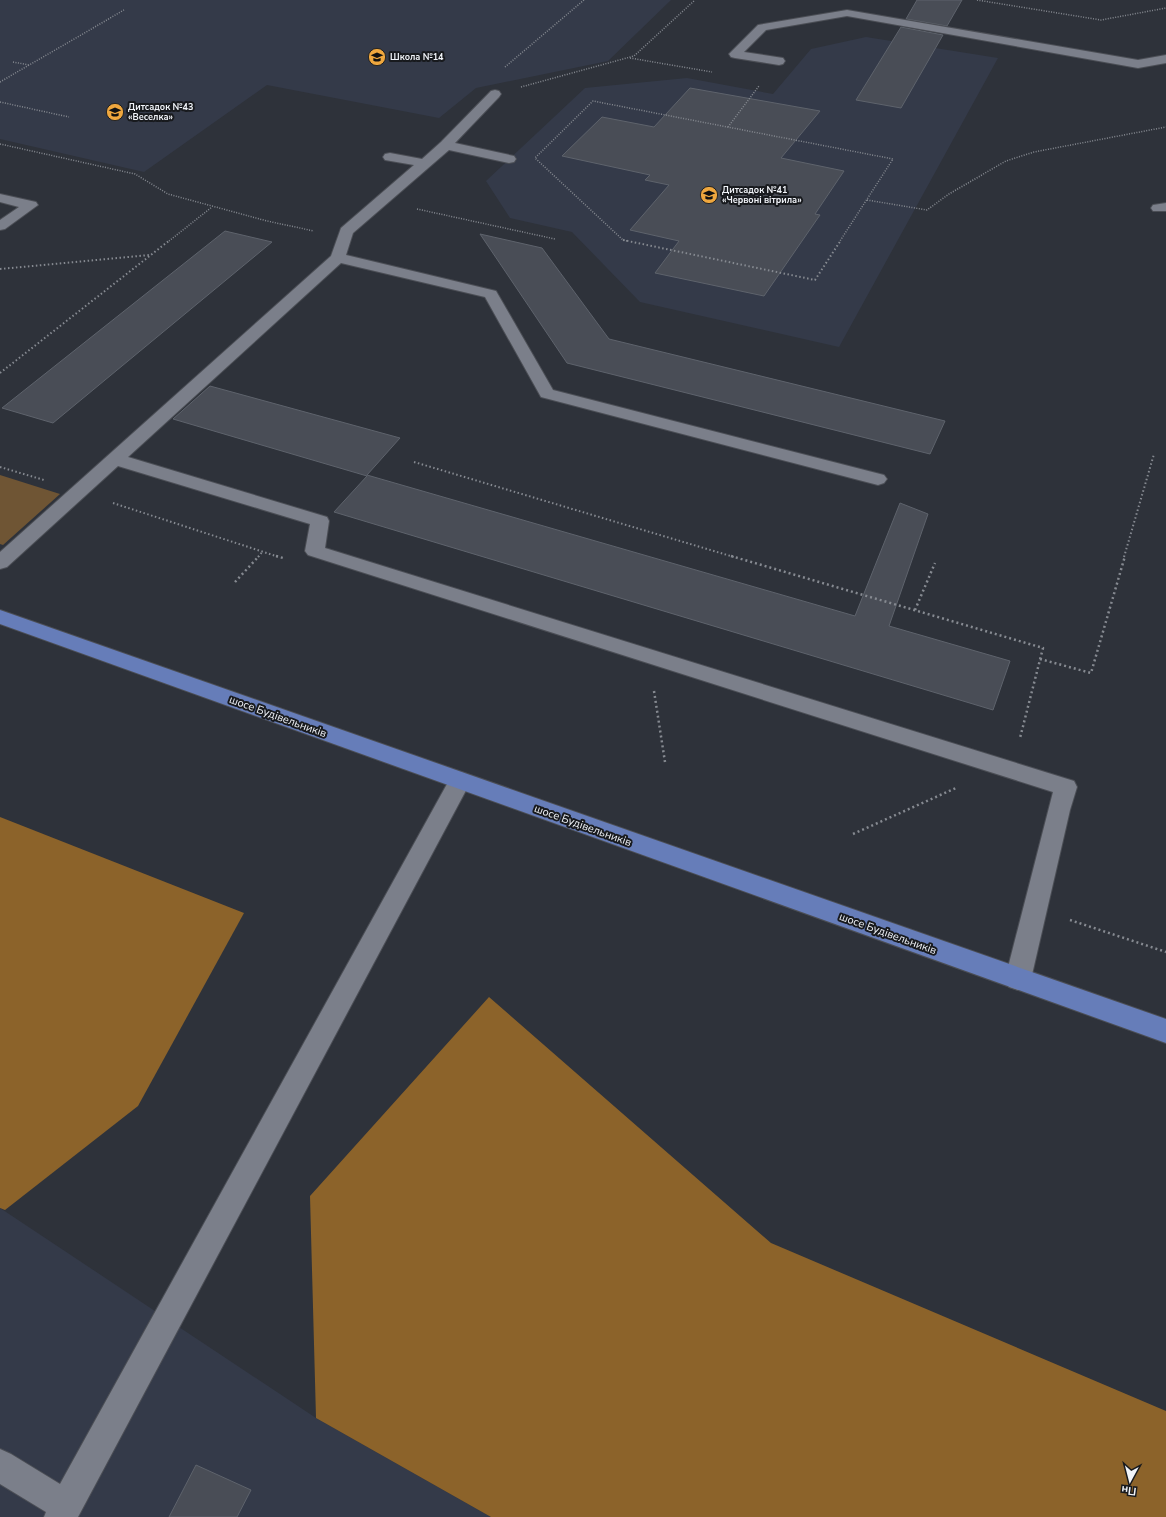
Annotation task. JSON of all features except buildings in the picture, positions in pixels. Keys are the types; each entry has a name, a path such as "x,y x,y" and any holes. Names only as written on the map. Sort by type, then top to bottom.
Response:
{"main road":[{"name":"шосе Будівельників","path":"0,617 1166,1031"}],"lane":[{"path":"779,62 735,54 762,26 847,13 1138,64 1166,59"},
{"path":"0,563 338,258 346,231 446,145 495,94"},
{"path":"446,145 509,159"},
{"path":"390,157 425,163"},
{"path":"0,198 31,205 0,226"},
{"path":"338,258 491,294 547,393 878,479"},
{"path":"115,459 320,521 315,551 1066,788 1059,810 1018,979"},
{"path":"0,1465 63,1512 460,781"}],"path":[{"path":"584,0 483,86 495,94 634,56 694,0"},
{"path":"977,0 1102,20 1166,8"},
{"path":"0,82 124,10"},
{"path":"628,58 718,73"},
{"path":"13,62 29,65"},
{"path":"728,127 779,62"},
{"path":"593,101 893,159 867,200 815,280 623,240 535,158 593,101"},
{"path":"0,102 69,117"},
{"path":"867,200 927,210 949,194 1006,161 1034,152 1166,127"},
{"path":"0,144 135,174 168,194 267,221 316,232 346,231"},
{"path":"380,201 555,239"},
{"path":"0,373 212,206"},
{"path":"0,269 150,255"},
{"path":"1040,659 1091,673 1154,454"},
{"path":"414,462 1043,648 1012,770"},
{"path":"235,582 262,551"},
{"path":"915,610 935,563"},
{"path":"653,686 665,762"},
{"path":"853,834 957,787"},
{"path":"1035,908 1166,952"}],"shaded area":[{"path":"0,0 671,0 608,61 476,88 439,118 267,85 144,172 0,139"},
{"name":"Дитсадок №41 «Червоні вітрила»","path":"866,37 998,58 839,347 640,302 572,232 510,218 486,181 585,88 687,78 773,94 811,49"},
{"path":"0,475 60,494 3,545 0,544"},
{"path":"0,817 244,913 138,1106 5,1210 0,1208"},
{"path":"489,997 771,1243 1166,1411 1166,1517 491,1517 316,1418 310,1196"},
{"path":"0,1208 316,1418 491,1517 0,1517"}],"place":[{"name":"Школа №14","path":"377,57"},
{"name":"Дитсадок №43 «Веселка»","path":"115,112"},
{"name":"Дитсадок №41 «Червоні вітрила»","path":"709,195"}]}
